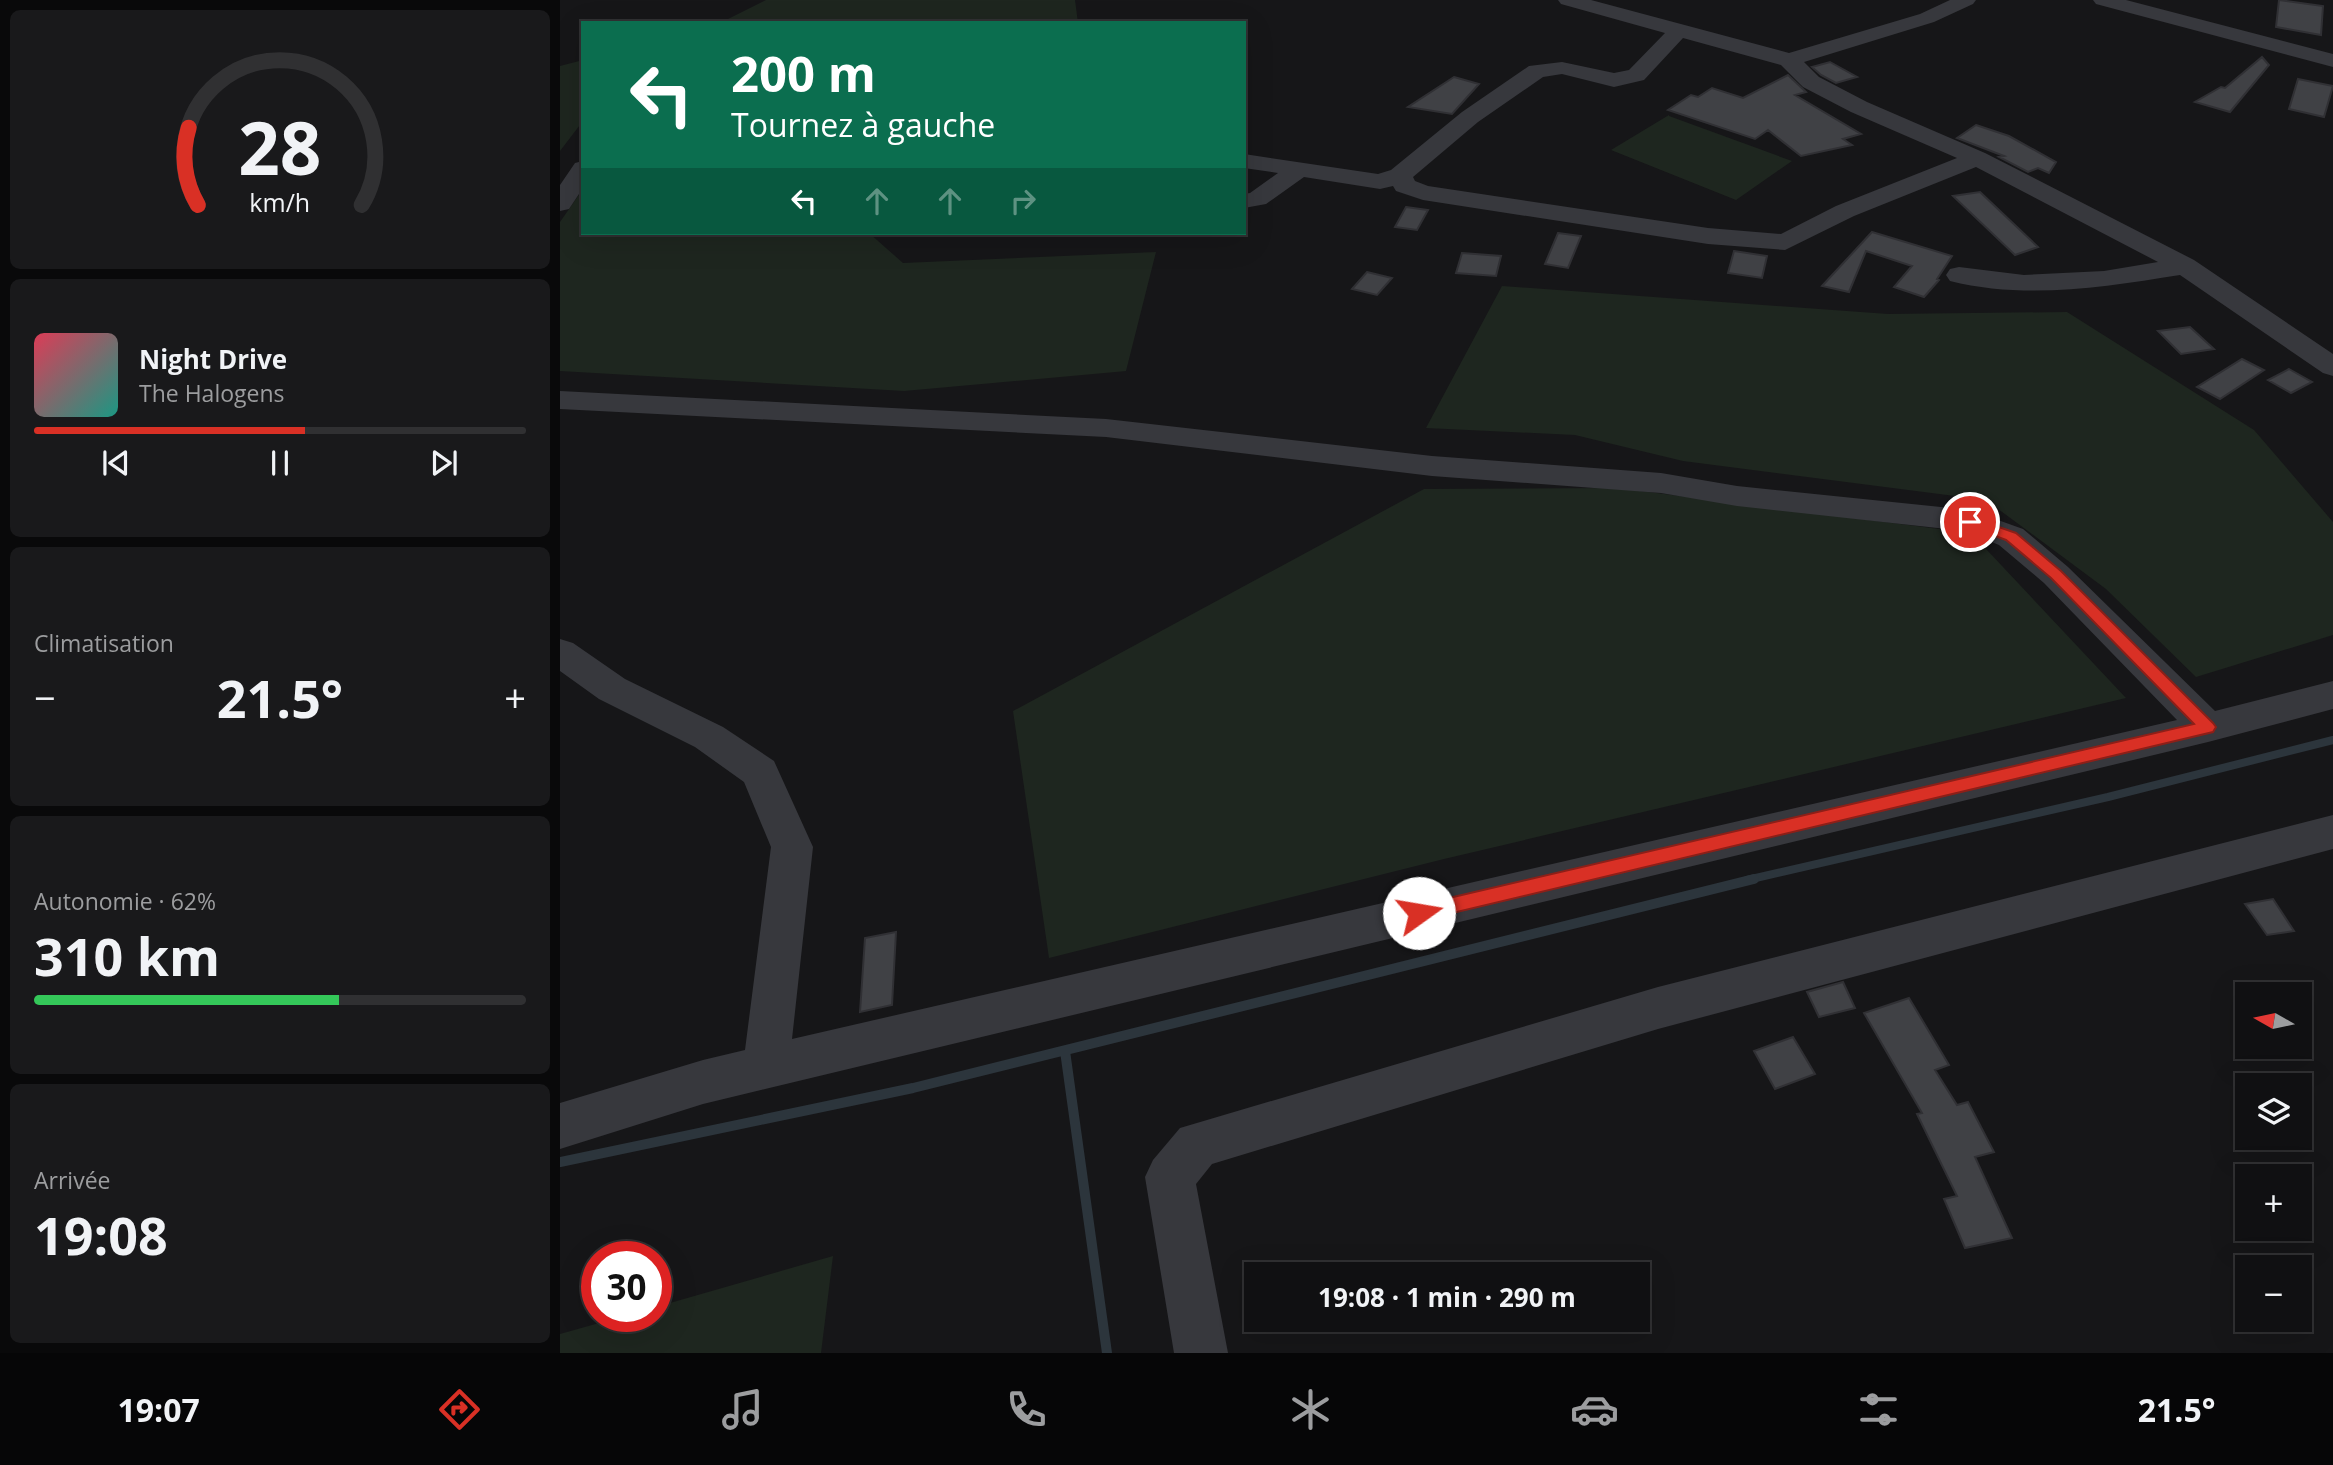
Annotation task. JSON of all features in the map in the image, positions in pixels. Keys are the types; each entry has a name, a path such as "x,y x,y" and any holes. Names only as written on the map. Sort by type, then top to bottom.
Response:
{"street":[{"path":"1568,0 1789,60 1811,82 1823,89 1977,158 2185,266 2333,368"},
{"path":"1789,60 1927,18 1966,0"},
{"path":"2103,0 2333,61"},
{"path":"1246,161 1380,182 1400,175 1470,117 1537,71 1562,68 1614,80 1636,75 1679,29"},
{"path":"1400,175 1405,186 1423,193 1708,236 1785,242 1845,211 1977,158"},
{"path":"1246,201 1257,198 1299,170"},
{"path":"560,204 581,171"},
{"path":"1959,275 2024,283 2104,279 2185,266"},
{"path":"560,400 1106,428 1432,466 1661,483 1737,496 1970,522 2011,537 2056,575 2208,727"},
{"path":"560,652 612,688 709,737 760,772 792,847 766,1067"},
{"path":"560,1125 703,1082 2208,727 2333,695"},
{"path":"1201,1353 1170,1177 1197,1145 1658,1008 2333,832"}],"shaded area":[{"path":"766,0 1075,0 1078,21 724,21"},
{"path":"581,61 581,124 560,151 560,66"},
{"path":"1669,115 1792,161 1736,200 1611,150"},
{"path":"581,192 581,235 871,235 903,263 1156,252 1126,371 904,391 560,371 560,222"},
{"path":"1502,286 1888,314 2067,312 2254,430 2333,522 2333,635 2196,677 2106,589 1986,500 1683,461 1575,435 1426,428"},
{"path":"1617,488 1971,533 2126,698 1444,859 1049,958 1013,711 1424,489"},
{"path":"833,1256 821,1353 560,1353 560,1334 581,1328 581,1332 672,1332 672,1302"}],"building":[{"path":"2279,0 2323,6 2321,35 2276,27"},
{"path":"2262,57 2269,65 2230,112 2195,102 2221,87 2225,88"},
{"path":"1830,62 1857,77 1836,83 1812,67"},
{"path":"1788,75 1806,92 1795,95 1861,134 1843,139 1852,145 1801,156 1768,130 1755,139 1668,110 1691,95 1698,97 1712,88 1743,98"},
{"path":"1454,77 1479,84 1452,114 1408,107"},
{"path":"2298,79 2333,86 2324,117 2289,109"},
{"path":"1976,125 2009,136 2056,162 2049,173 2038,168 2028,172 1999,157 2004,156 1957,138"},
{"path":"1980,192 2038,247 2015,255 1953,196"},
{"path":"1406,207 1428,210 1417,230 1395,227"},
{"path":"1872,232 1952,256 1937,279 1939,280 1924,297 1894,287 1912,266 1866,251 1849,292 1822,286"},
{"path":"1558,233 1581,236 1568,268 1545,264"},
{"path":"1734,251 1767,256 1762,278 1728,273"},
{"path":"1462,253 1501,256 1496,276 1456,273"},
{"path":"1367,272 1392,278 1377,295 1352,289"},
{"path":"2190,327 2214,349 2181,354 2158,331"},
{"path":"2242,359 2264,370 2220,399 2197,387"},
{"path":"2289,369 2312,382 2291,393 2268,380"},
{"path":"2273,899 2294,931 2267,935 2245,904"},
{"path":"896,932 892,1005 860,1012 865,938"},
{"path":"1843,982 1855,1008 1819,1017 1807,992"},
{"path":"1909,998 1949,1065 1935,1070 1957,1105 1968,1102 1994,1152 1975,1157 2012,1238 1965,1248 1944,1199 1957,1196 1917,1114 1922,1113 1864,1013"},
{"path":"1793,1037 1815,1074 1775,1089 1754,1051"}],"waterway":[{"path":"1747,880 2108,797 2333,740"},
{"path":"560,1162 913,1088 1754,879"},
{"path":"1065,1051 1107,1353"}],"route":[{"path":"1419,913 2208,727 2056,575 2011,537 1970,522"}]}
